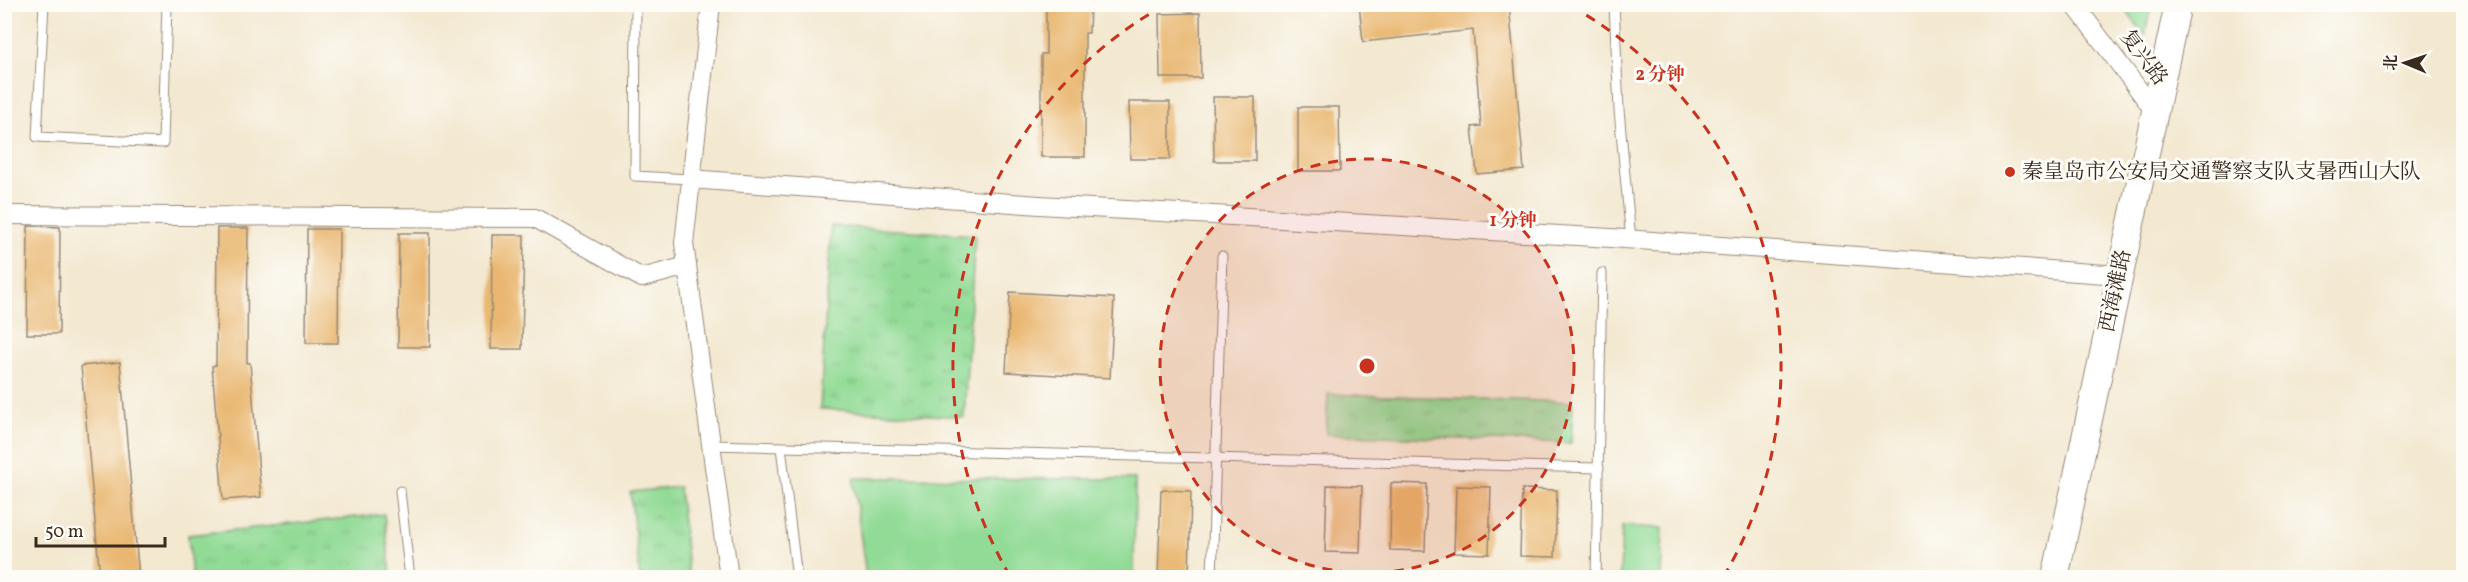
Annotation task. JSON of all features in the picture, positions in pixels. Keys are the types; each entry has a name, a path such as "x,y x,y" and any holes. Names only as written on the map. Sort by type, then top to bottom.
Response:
{"main road":[{"name":"西海滩路","path":"2055,578 2178,4"}],"street":[{"path":"711,4 684,243 729,578"},
{"name":"复兴路","path":"2074,4 2154,110"},
{"path":"690,179 1040,205 1631,240 2119,275"},
{"path":"4,215 535,218 642,278 687,266"}],"lane":[{"path":"44,4 37,137 163,143 167,4"},
{"path":"636,4 635,176 690,179"},
{"path":"1614,4 1619,110 1631,240"},
{"path":"1212,578 1222,256"},
{"path":"1596,578 1602,273"},
{"path":"710,445 1599,468"},
{"path":"782,447 797,578"},
{"path":"400,491 410,578"}],"green space":[{"path":"2121,5 2151,5 2145,35"},
{"path":"831,226 975,235 964,417 820,409"},
{"path":"1328,394 1573,402 1571,443 1326,434"},
{"path":"853,478 1135,479 1134,577 866,577"},
{"path":"679,487 689,577 640,577 630,492"},
{"path":"384,514 391,577 192,577 188,535"},
{"path":"1622,526 1663,528 1661,577 1620,577"}],"building":[{"path":"1046,4 1090,4 1089,33 1085,33 1085,157 1041,157 1041,54 1046,54"},
{"path":"1359,4 1509,4 1524,170 1477,174 1472,127 1481,126 1473,30 1363,42"},
{"path":"1200,13 1201,78 1160,78 1159,14"},
{"path":"1213,97 1255,97 1255,161 1214,161"},
{"path":"1129,102 1170,102 1170,159 1130,159"},
{"path":"1298,107 1339,107 1340,171 1298,171"},
{"path":"28,226 60,227 59,334 27,334"},
{"path":"217,228 248,228 247,363 250,363 261,497 223,500 212,366 216,365"},
{"path":"307,229 339,229 338,343 306,343"},
{"path":"399,233 430,233 430,347 398,347"},
{"path":"492,235 524,235 522,349 491,349"},
{"path":"1010,292 1114,298 1110,378 1006,372"},
{"path":"120,362 139,578 100,578 81,366"},
{"path":"1391,483 1427,484 1425,551 1390,550"},
{"path":"1327,485 1362,486 1360,553 1325,552"},
{"path":"1456,486 1491,487 1489,554 1454,553"},
{"path":"1522,489 1557,490 1555,557 1520,556"},
{"path":"1161,490 1191,491 1189,578 1158,578"}],"place":[{"name":"秦皇岛市公安局交通警察支队支暑西山大队","path":"2010,172"}]}
